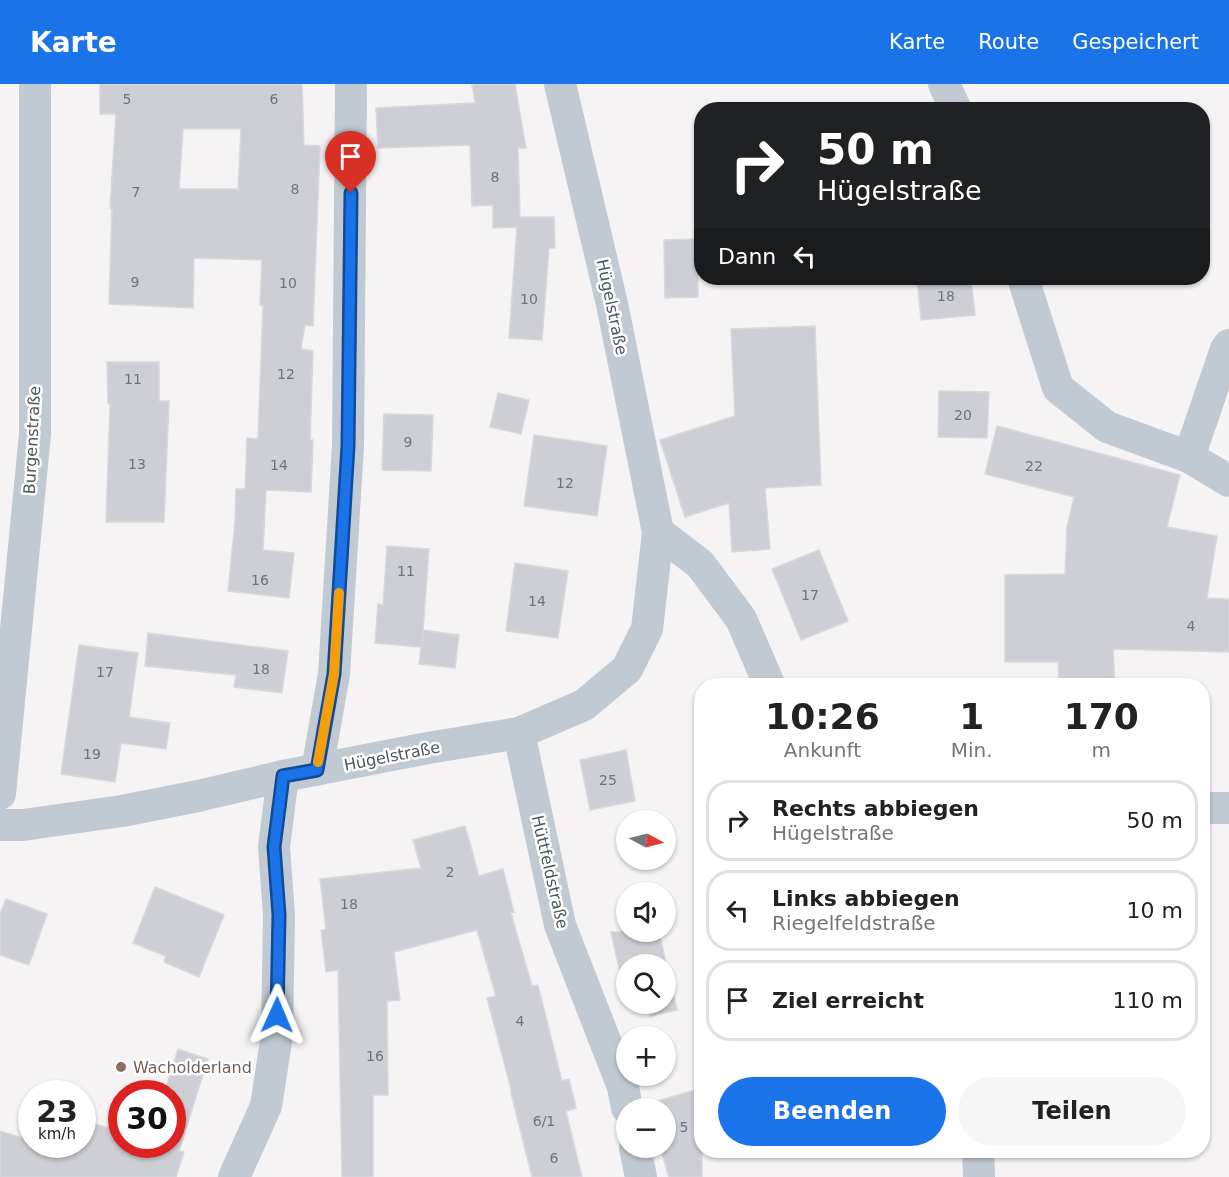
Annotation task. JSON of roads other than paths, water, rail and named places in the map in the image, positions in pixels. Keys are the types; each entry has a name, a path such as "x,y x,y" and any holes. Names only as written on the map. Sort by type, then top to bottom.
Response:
{"street":[{"name":"Burgenstraße","path":"0,794 35,434 35,84"},
{"path":"317,770 334,674 348,446 351,84"},
{"name":"Hügelstraße","path":"0,825 22,825 122,811 283,776 519,733 584,705 627,669 647,629 658,532 612,304 560,84"},
{"path":"944,84 952,102"},
{"path":"1025,285 1058,388 1107,427 1189,457 1229,481"},
{"path":"1189,457 1226,348 1229,345"},
{"path":"658,532 700,564 741,619 767,678"},
{"name":"Hüttfeldstraße","path":"519,733 560,925 623,1087 625,1098"},
{"path":"234,1177 266,1106 277,1035 279,915 274,847 283,776"},
{"path":"1210,808 1229,808"},
{"path":"637,1158 641,1177"},
{"path":"978,1158 979,1177"}],"place":[{"name":"Wacholderland","path":"121,1067"}]}
